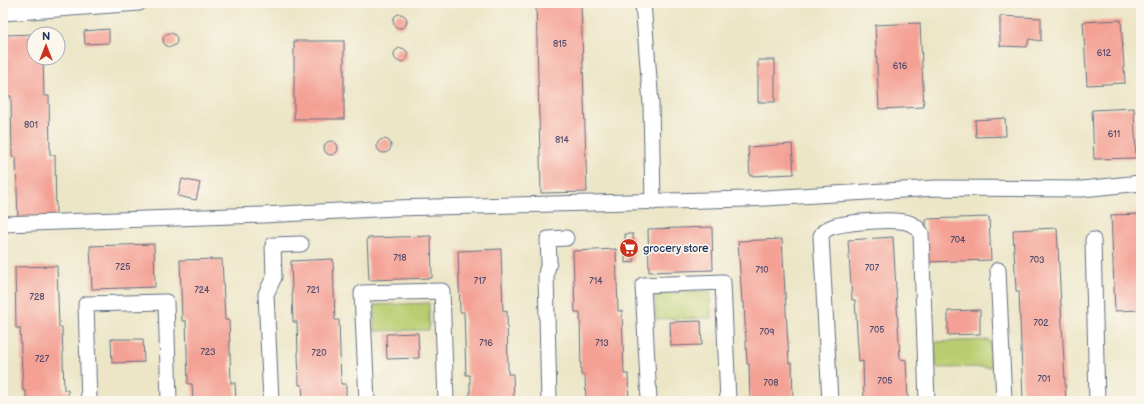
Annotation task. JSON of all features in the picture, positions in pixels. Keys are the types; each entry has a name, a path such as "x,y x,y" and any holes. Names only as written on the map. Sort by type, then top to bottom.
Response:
{"street":[{"path":"3,13 139,3"},
{"path":"643,3 652,104 653,202"},
{"path":"3,224 264,215 394,208 747,199 936,188 1082,189 1141,183"},
{"path":"830,401 820,236 823,231 832,227 860,222 899,221 909,222 917,227 921,233 927,401"},
{"path":"549,401 546,274 549,262 548,239 566,238"},
{"path":"1092,240 1097,401"},
{"path":"271,401 266,294 274,277 273,246 301,244"},
{"path":"998,270 1004,401"},
{"path":"649,401 643,285 723,282 728,401"},
{"path":"367,401 362,293 442,292 446,401"},
{"path":"89,401 86,304 166,302 169,401"}],"green space":[{"path":"710,291 711,318 656,319 655,292"},
{"path":"429,303 429,330 374,331 374,305"},
{"path":"990,340 991,367 936,368 935,342"}],"building":[{"path":"536,3 581,3 587,192 541,193"},
{"path":"397,14 403,14 407,18 407,24 403,28 397,28 393,24 393,18"},
{"path":"1000,16 1041,18 1041,41 1029,39 1027,47 1000,46"},
{"path":"1121,20 1125,83 1087,85 1083,22"},
{"path":"920,23 924,107 879,109 875,25"},
{"path":"109,29 109,43 85,44 84,31"},
{"path":"167,33 173,33 177,37 177,43 173,47 167,47 163,43 163,37"},
{"path":"26,34 26,66 43,66 44,96 49,96 50,155 55,155 56,219 18,221 16,157 12,157 11,96 7,96 5,35"},
{"path":"294,41 344,41 344,119 294,119"},
{"path":"398,48 404,48 408,52 408,58 404,62 398,62 394,58 394,52"},
{"path":"758,60 775,60 775,102 758,102"},
{"path":"1134,108 1136,158 1094,159 1092,110"},
{"path":"1005,118 1006,136 976,137 975,120"},
{"path":"381,139 387,139 391,143 391,149 387,153 381,153 377,149 377,143"},
{"path":"328,141 334,141 338,145 338,151 334,155 328,155 324,151 324,145"},
{"path":"792,144 794,174 750,176 748,147"},
{"path":"182,179 200,183 196,200 178,196"},
{"path":"1141,214 1141,310 1115,311 1111,215"},
{"path":"989,217 991,260 927,262 926,219"},
{"path":"712,227 713,270 649,272 648,229"},
{"path":"1057,228 1066,401 1023,401 1019,291 1016,291 1013,230"},
{"name":"grocery store","path":"625,234 633,234 634,262 625,263"},
{"path":"431,236 432,278 369,280 367,238"},
{"path":"893,237 900,359 906,360 908,401 864,401 863,361 859,362 855,300 852,300 848,240"},
{"path":"782,239 789,363 792,363 793,401 750,401 749,364 747,364 744,302 742,302 738,241"},
{"path":"154,244 155,287 92,289 90,246"},
{"path":"501,249 503,311 507,310 508,374 513,374 514,401 470,401 470,375 466,375 464,312 460,312 458,251"},
{"path":"616,249 618,311 622,311 624,374 628,374 629,401 586,401 585,375 581,375 580,312 575,312 573,251"},
{"path":"222,259 225,320 229,320 231,383 235,383 236,401 193,401 192,384 188,384 186,321 182,321 180,260"},
{"path":"333,259 335,320 339,320 341,384 346,384 346,401 303,401 302,385 299,385 297,322 293,322 291,261"},
{"path":"57,266 59,327 62,327 64,390 68,390 68,401 26,401 26,391 23,391 20,328 16,328 15,267"},
{"path":"980,310 980,334 948,335 948,311"},
{"path":"701,321 702,345 671,346 670,322"},
{"path":"418,333 419,358 387,359 386,334"},
{"path":"111,339 143,339 144,362 112,363"}],"place":[{"name":"grocery store","path":"629,248"}]}
